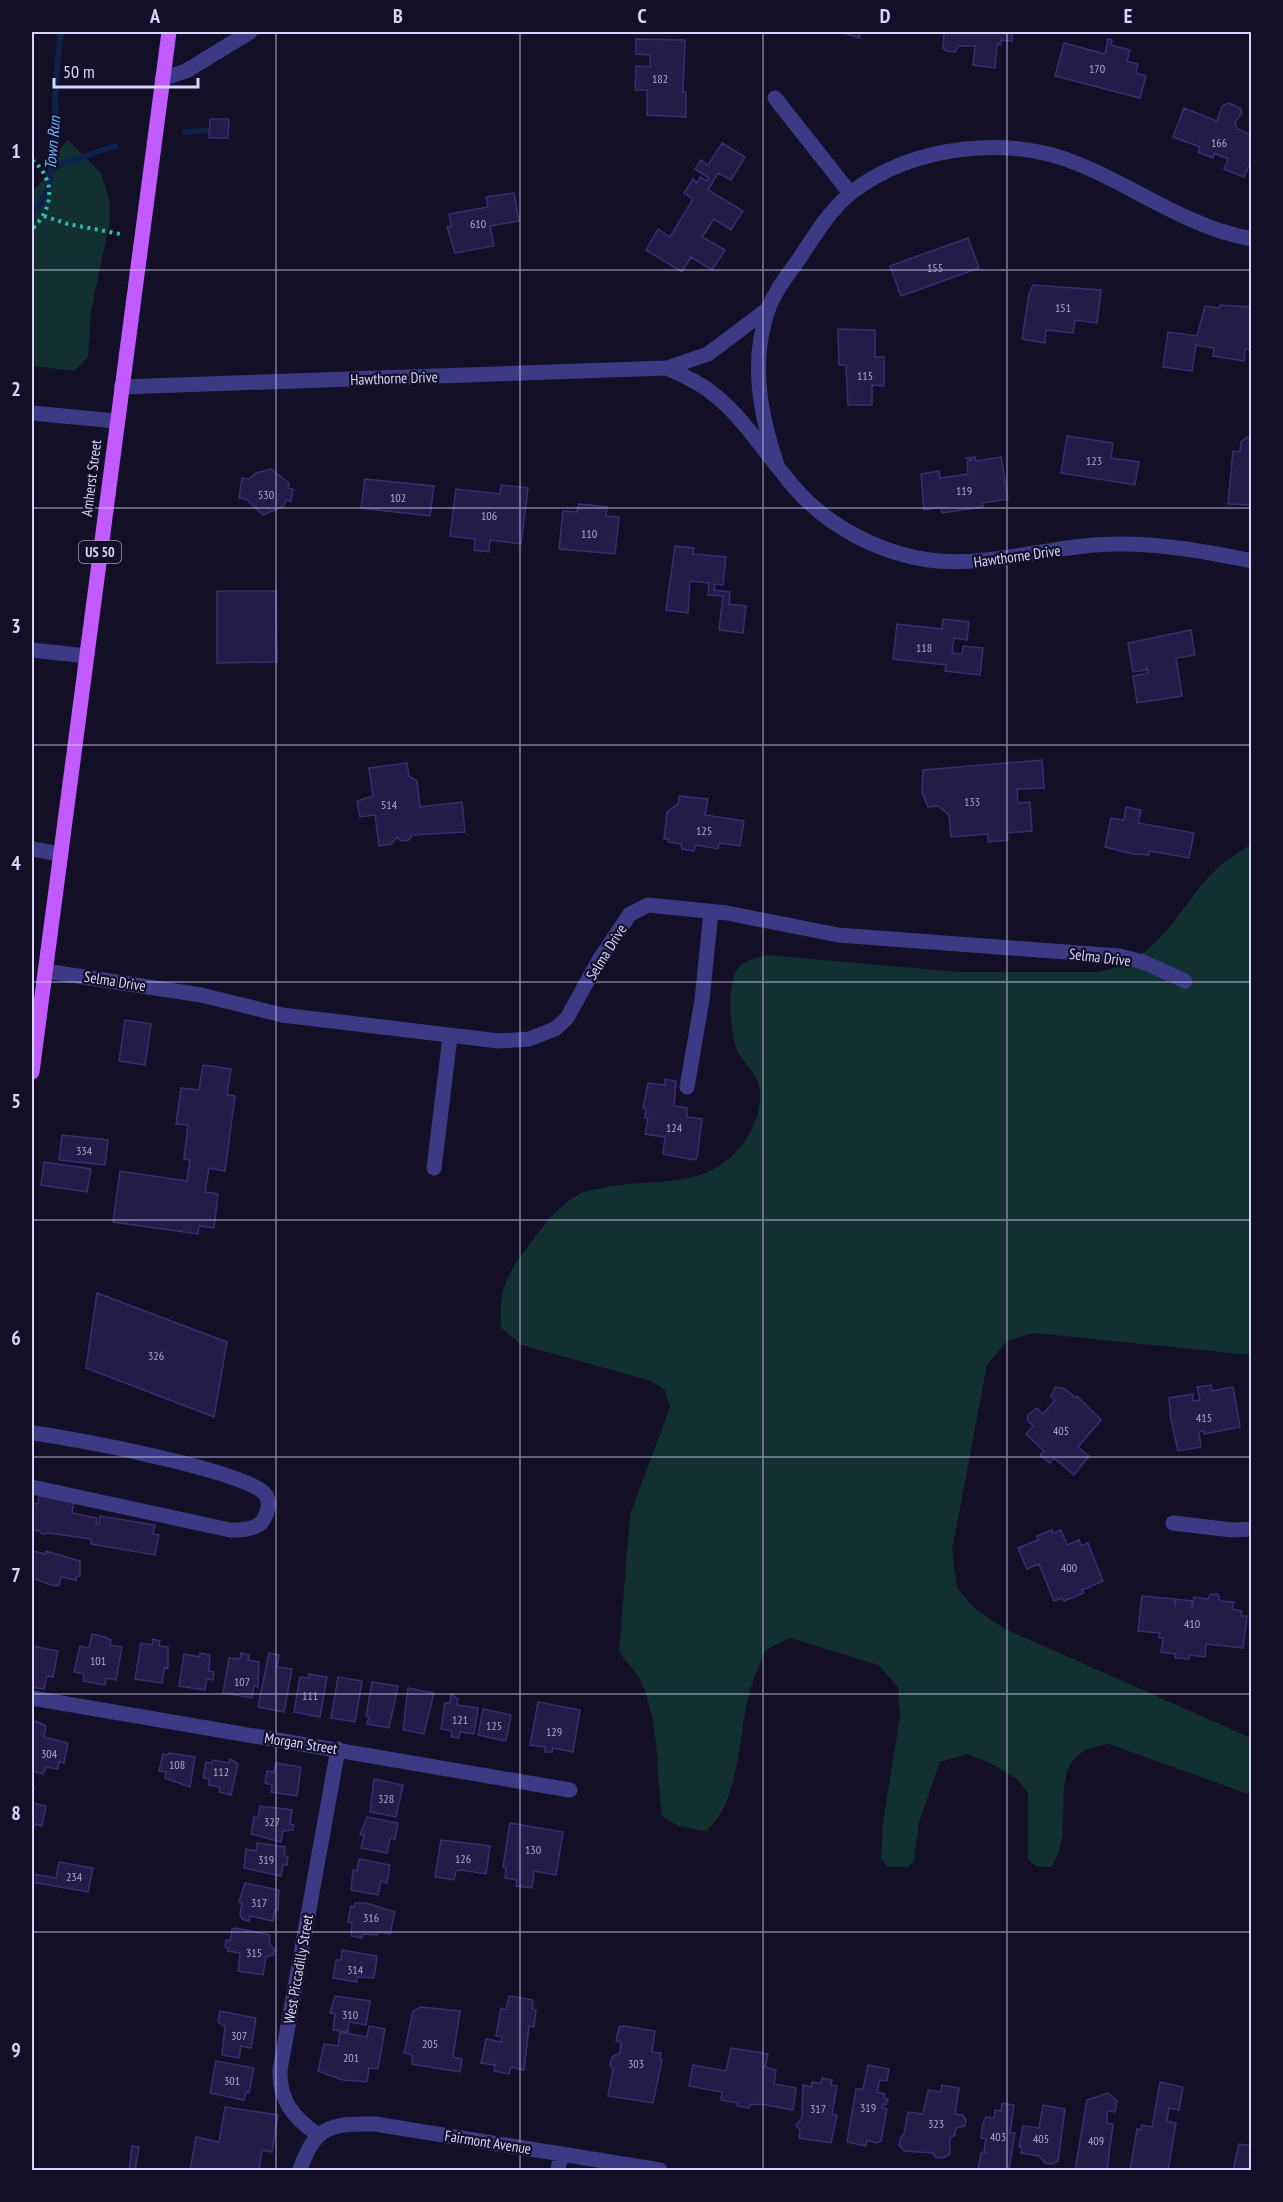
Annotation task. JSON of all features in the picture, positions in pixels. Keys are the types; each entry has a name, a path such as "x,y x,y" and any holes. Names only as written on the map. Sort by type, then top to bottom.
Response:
{"main road":[{"name":"Amherst Street","path":"32,1072 169,32"}],"street":[{"path":"162,79 186,71 250,32"},
{"path":"775,98 850,193"},
{"name":"Hawthorne Drive","path":"777,465 759,399 759,345 769,308 807,246 850,193 871,179 911,160 973,149 1030,150 1080,164 1177,213 1251,239"},
{"name":"Hawthorne Drive","path":"121,387 667,368 708,354 769,308"},
{"name":"Hawthorne Drive","path":"667,368 708,389 742,421 794,488 839,526 893,552 927,561 960,564 1116,544 1162,546 1251,561"},
{"path":"32,413 116,421"},
{"path":"32,650 87,656"},
{"path":"32,849 61,854"},
{"name":"Selma Drive","path":"45,971 201,995 282,1015 499,1041 529,1040 544,1035 567,1018 599,960 636,909 648,905 668,905 838,935 1119,956 1143,962 1185,981"},
{"path":"687,1087 702,1000 711,912"},
{"path":"434,1168 450,1036"},
{"path":"32,1433 99,1444 221,1475 260,1489 267,1496 269,1506 263,1521 258,1525 243,1530 230,1530 32,1487"},
{"path":"1173,1523 1232,1530 1251,1529"},
{"name":"Morgan Street","path":"32,1698 570,1790"},
{"name":"West Piccadilly Street","path":"318,2135 292,2114 283,2097 280,2070 338,1749"},
{"name":"Fairmont Avenue","path":"318,2135 331,2128 354,2123 375,2124 660,2170"},
{"path":"300,2170 308,2146 318,2135"},
{"path":"558,2170 561,2154"}],"path":[{"path":"32,160 45,174 50,198 44,216 32,229"},
{"path":"44,216 68,224 120,234"}],"green space":[{"path":"68,140 101,173 109,199 110,221 91,311 88,357 74,371 32,366 32,190 44,179 58,152"},
{"path":"1251,844 1251,1355 1034,1333 1007,1341 987,1365 952,1550 957,1588 975,1609 1005,1629 1251,1738 1251,1795 1109,1744 1087,1750 1073,1761 1066,1775 1063,1831 1059,1850 1051,1867 1041,1867 1028,1859 1028,1793 1017,1779 992,1764 967,1754 940,1762 919,1822 914,1861 908,1867 888,1867 881,1859 883,1822 900,1717 898,1687 878,1665 790,1638 765,1650 749,1694 731,1787 717,1819 706,1831 678,1826 662,1816 654,1728 646,1694 639,1678 619,1652 630,1515 670,1407 665,1390 651,1381 522,1345 501,1328 503,1293 514,1266 552,1216 564,1204 582,1193 619,1185 670,1181 702,1174 718,1167 743,1144 756,1120 760,1103 758,1083 738,1052 731,1023 733,978 739,967 746,961 767,955 959,972 1098,972 1121,965 1140,955 1155,943 1206,881 1225,862"}],"building":[{"path":"841,32 861,32 859,38"},
{"path":"944,32 1013,32 1012,41 1001,40 1000,45 997,44 995,68 973,65 975,46 958,46 955,52 946,51 943,48"},
{"path":"636,39 685,40 683,92 686,92 686,117 647,115 647,90 635,90 636,66 650,67 650,55 636,54"},
{"path":"1108,39 1112,40 1111,45 1130,50 1127,61 1138,64 1136,73 1146,76 1140,98 1055,76 1064,43 1105,54"},
{"path":"1229,103 1240,108 1242,113 1235,122 1237,129 1252,135 1252,157 1244,177 1224,169 1228,159 1214,153 1213,158 1198,152 1200,147 1173,137 1184,108 1217,121 1222,106"},
{"path":"210,119 229,119 228,138 209,138"},
{"path":"722,143 745,157 731,180 718,173 708,190 743,211 731,230 714,219 702,237 725,250 712,270 691,257 682,272 646,250 658,229 670,237 693,199 684,193 693,179 697,183 700,177 707,181 709,178 695,169 701,160 708,165"},
{"path":"514,193 519,221 490,226 494,246 455,253 447,227 451,227 449,214 488,207 486,197"},
{"path":"968,238 979,268 901,296 890,266"},
{"path":"1033,285 1101,290 1097,323 1075,320 1073,333 1046,330 1045,343 1022,339 1029,294"},
{"path":"1220,305 1252,307 1252,350 1245,349 1244,361 1213,356 1214,348 1196,345 1192,371 1163,367 1168,332 1197,336 1205,306 1219,308"},
{"path":"838,329 875,330 875,357 884,357 884,386 872,385 872,405 848,405 846,365 839,365"},
{"path":"1067,436 1113,443 1111,458 1139,462 1135,485 1061,473"},
{"path":"1247,437 1252,437 1252,505 1228,504 1233,451 1240,452 1241,442"},
{"path":"975,457 976,461 1001,457 1008,499 982,503 983,507 942,513 941,507 924,510 921,474 939,471 940,478 968,474 967,462 972,460 965,458"},
{"path":"271,469 289,483 288,488 293,489 291,501 286,500 284,506 263,515 246,499 239,498 242,478 249,479 256,473"},
{"path":"365,479 434,486 430,516 361,508"},
{"path":"501,485 528,488 521,544 490,540 489,552 474,550 475,539 450,536 456,489 500,494"},
{"path":"579,504 607,507 606,516 619,517 615,554 559,549 563,511 577,512"},
{"path":"675,546 694,548 693,554 726,557 723,585 715,584 714,590 730,592 729,604 746,606 743,633 719,630 723,596 708,595 709,583 690,581 688,613 666,610"},
{"path":"217,591 276,591 277,662 217,663"},
{"path":"943,619 969,622 967,640 954,638 952,653 962,654 963,646 983,648 980,675 945,671 946,665 893,659 897,624 942,629"},
{"path":"1191,630 1195,655 1176,658 1182,696 1137,703 1133,676 1148,673 1147,666 1146,670 1133,672 1128,643"},
{"path":"1042,760 1044,788 1017,789 1018,803 1030,802 1032,831 1007,833 1008,840 988,842 988,834 951,837 949,815 938,806 928,807 922,792 923,770"},
{"path":"407,763 409,776 417,781 420,807 462,802 465,832 412,835 409,840 401,841 397,837 391,844 379,846 375,815 360,817 357,801 373,796 369,768"},
{"path":"679,796 708,799 705,815 744,821 740,846 719,843 718,849 696,845 694,851 682,849 681,844 664,839 667,812 678,804"},
{"path":"1126,807 1141,810 1138,823 1194,833 1189,858 1150,851 1149,855 1133,854 1105,847 1111,818 1124,820"},
{"path":"125,1020 151,1024 145,1065 119,1061"},
{"path":"203,1065 231,1069 227,1095 235,1096 225,1171 209,1168 205,1192 218,1194 214,1228 199,1226 198,1234 113,1222 120,1171 187,1181 190,1160 184,1159 188,1125 176,1124 181,1088 199,1090"},
{"path":"665,1079 676,1081 674,1106 687,1108 687,1117 702,1119 697,1158 694,1160 663,1154 665,1137 645,1134 648,1118 645,1118 646,1109 643,1108 648,1083 665,1085"},
{"path":"62,1135 108,1140 105,1165 59,1160"},
{"path":"44,1162 91,1169 87,1192 41,1185"},
{"path":"97,1293 227,1342 214,1417 86,1368"},
{"path":"1211,1385 1212,1391 1233,1387 1240,1427 1204,1434 1204,1431 1199,1432 1201,1447 1178,1451 1169,1398 1193,1394 1193,1401 1200,1400 1197,1387"},
{"path":"1055,1387 1065,1389 1076,1398 1077,1396 1101,1420 1078,1447 1089,1456 1074,1475 1054,1458 1050,1463 1040,1455 1044,1451 1026,1434 1033,1426 1027,1420 1028,1415 1037,1408 1043,1414 1055,1400 1051,1397"},
{"path":"39,1496 74,1502 72,1513 97,1518 96,1524 99,1524 100,1516 155,1525 153,1534 159,1535 155,1555 91,1544 91,1539 42,1534 40,1531 32,1530 32,1503 38,1504"},
{"path":"1052,1530 1053,1533 1061,1530 1067,1545 1079,1540 1081,1546 1088,1543 1103,1581 1082,1590 1084,1593 1064,1601 1062,1598 1054,1601 1039,1564 1027,1569 1018,1548 1038,1540 1037,1536"},
{"path":"32,1551 46,1554 46,1551 80,1561 80,1576 77,1576 76,1580 61,1577 59,1585 54,1586 32,1578"},
{"path":"1211,1594 1218,1594 1220,1601 1234,1602 1232,1609 1242,1611 1241,1616 1247,1616 1243,1648 1206,1644 1205,1657 1190,1655 1189,1659 1175,1658 1176,1654 1161,1652 1163,1638 1159,1638 1160,1633 1138,1631 1142,1596 1174,1599 1175,1607 1175,1599 1192,1601 1192,1608 1194,1597 1208,1599"},
{"path":"92,1634 111,1640 110,1645 122,1647 116,1680 106,1678 105,1685 83,1681 84,1674 74,1672 80,1646 89,1648"},
{"path":"153,1639 160,1641 159,1646 168,1647 168,1668 165,1667 162,1683 135,1679 141,1643 152,1645"},
{"path":"32,1646 58,1651 53,1677 47,1676 44,1689 32,1687"},
{"path":"200,1653 210,1655 209,1671 214,1672 213,1680 207,1679 205,1690 179,1686 184,1654 200,1657"},
{"path":"241,1653 249,1655 248,1660 259,1662 258,1687 254,1686 252,1698 223,1693 229,1658 240,1659"},
{"path":"269,1653 279,1655 277,1667 292,1669 284,1712 258,1707"},
{"path":"309,1674 327,1677 320,1717 294,1712 300,1677 309,1678"},
{"path":"338,1677 362,1681 355,1722 331,1718"},
{"path":"372,1682 398,1686 389,1728 367,1724 369,1717 366,1716"},
{"path":"408,1688 434,1693 424,1734 403,1730"},
{"path":"451,1694 458,1699 457,1705 478,1708 474,1734 460,1732 459,1738 451,1737 452,1731 441,1729 445,1703 450,1703"},
{"path":"538,1702 580,1710 573,1752 553,1748 552,1752 545,1752 545,1747 530,1745"},
{"path":"483,1709 511,1715 506,1741 478,1735"},
{"path":"36,1721 46,1726 44,1737 68,1743 64,1763 59,1762 58,1769 46,1767 43,1774 32,1771 32,1723"},
{"path":"169,1753 195,1757 190,1787 165,1778 166,1772 159,1771 163,1754 168,1755"},
{"path":"230,1759 238,1764 231,1795 219,1792 220,1787 209,1785 209,1779 203,1778 206,1762 212,1763 213,1760 229,1763"},
{"path":"276,1763 301,1767 297,1796 271,1792 272,1785 265,1783 267,1771 274,1772"},
{"path":"374,1779 403,1785 396,1817 370,1812"},
{"path":"32,1803 46,1806 42,1826 35,1824 33,1830 32,1830"},
{"path":"260,1806 292,1810 290,1824 294,1825 293,1830 283,1831 281,1842 251,1834 254,1817 258,1818"},
{"path":"367,1817 398,1823 395,1839 390,1838 387,1853 361,1848 364,1835 360,1835"},
{"path":"510,1823 563,1832 556,1875 534,1871 532,1888 516,1886 517,1880 505,1878 506,1867 503,1867"},
{"path":"441,1840 490,1846 486,1874 461,1870 456,1871 454,1880 435,1877"},
{"path":"257,1843 285,1847 284,1856 288,1857 287,1865 283,1865 281,1876 244,1868 246,1849 256,1851"},
{"path":"359,1859 390,1865 387,1883 381,1881 378,1895 351,1890 353,1870 357,1871"},
{"path":"59,1862 93,1868 88,1892 32,1882 32,1874 56,1878"},
{"path":"245,1883 279,1890 278,1910 275,1910 273,1921 250,1916 249,1921 242,1919 240,1915 242,1903 239,1902"},
{"path":"355,1903 366,1903 395,1912 390,1934 378,1932 377,1935 363,1934 362,1938 351,1936 352,1923 348,1922 351,1906 354,1907"},
{"path":"232,1929 270,1935 269,1944 275,1950 273,1955 266,1957 263,1975 238,1971 240,1953 228,1951 225,1947 226,1940 230,1941"},
{"path":"342,1950 377,1956 374,1978 357,1977 357,1982 333,1978 336,1960 341,1960"},
{"path":"335,1996 370,2001 366,2025 349,2022 348,2032 333,2030 335,2014 330,2013"},
{"path":"509,1996 533,2000 532,2009 536,2010 534,2027 529,2026 524,2070 511,2067 509,2074 494,2071 495,2065 481,2063 486,2039 501,2042 502,2037 496,2036 501,2008 506,2010"},
{"path":"421,2007 460,2011 453,2057 462,2059 460,2072 412,2064 412,2055 404,2053 413,2011"},
{"path":"220,2011 256,2018 251,2048 241,2046 239,2058 222,2055 225,2027 218,2022"},
{"path":"369,2026 385,2029 378,2069 369,2068 367,2082 343,2080 318,2071 324,2044 338,2046 340,2032 367,2037"},
{"path":"619,2027 655,2031 652,2052 661,2053 660,2060 662,2060 653,2103 608,2096 613,2069 610,2065 612,2057 620,2053 621,2042 616,2041"},
{"path":"731,2048 768,2054 765,2067 776,2070 774,2084 796,2088 793,2110 761,2104 750,2105 749,2108 737,2106 738,2103 721,2100 722,2092 689,2086 693,2065 726,2071"},
{"path":"216,2061 254,2068 249,2093 246,2092 244,2100 210,2093"},
{"path":"868,2065 889,2069 887,2081 880,2080 877,2092 885,2094 884,2098 888,2099 882,2108 887,2109 881,2141 876,2143 867,2140 866,2146 847,2142 856,2089 863,2089"},
{"path":"822,2078 832,2080 831,2085 837,2086 832,2114 837,2115 831,2143 799,2138 800,2131 796,2125 802,2118 803,2085 811,2087 812,2082 821,2083"},
{"path":"1160,2082 1183,2087 1179,2110 1169,2108 1167,2121 1176,2123 1168,2170 1130,2170 1137,2129 1141,2130 1142,2125 1152,2127"},
{"path":"942,2085 959,2088 955,2114 963,2115 966,2120 965,2126 956,2128 955,2135 950,2138 950,2154 943,2158 935,2157 933,2153 904,2151 899,2145 904,2134 908,2112 923,2114 928,2090 941,2092"},
{"path":"1108,2093 1117,2101 1115,2112 1108,2111 1107,2117 1107,2123 1113,2124 1107,2170 1075,2170 1087,2100"},
{"path":"1002,2103 1014,2105 1010,2133 1015,2133 1009,2170 978,2170 981,2153 986,2153 984,2151 986,2139 981,2138 983,2123 986,2117 994,2118 995,2110 1001,2111"},
{"path":"1043,2105 1065,2109 1058,2161 1052,2164 1045,2163 1039,2156 1021,2153 1022,2147 1019,2147 1023,2126 1039,2128"},
{"path":"225,2107 278,2115 272,2152 262,2150 259,2170 190,2170 196,2137 219,2142"},
{"path":"1239,2144 1252,2146 1252,2170 1233,2170"},
{"path":"132,2146 139,2147 135,2170 129,2170"}],"waterway":[{"name":"Town Run","path":"32,213 42,202 52,171 61,32"},
{"path":"185,132 210,130"},
{"path":"51,168 115,146"}]}
